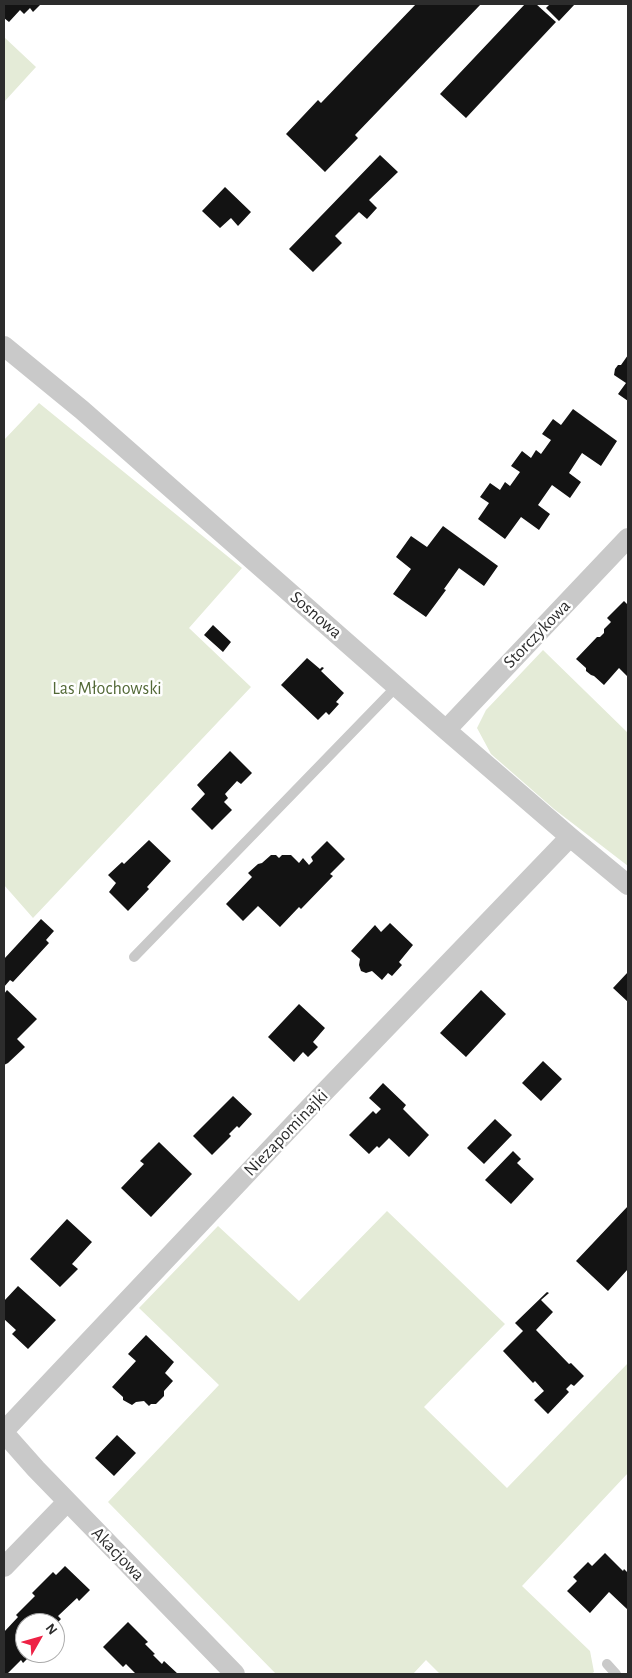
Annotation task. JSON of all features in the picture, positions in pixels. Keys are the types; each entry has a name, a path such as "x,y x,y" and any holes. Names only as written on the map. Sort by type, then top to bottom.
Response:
{"street":[{"name":"Sosnowa","path":"4,346 109,433 446,730 628,885"},
{"name":"Storczykowa","path":"446,730 628,538"},
{"name":"Niezapominajki","path":"4,1432 282,1136 570,837"},
{"name":"Akacjowa","path":"4,1432 67,1502 235,1674"},
{"path":"4,1566 67,1502"}],"lane":[{"path":"134,957 397,686"},
{"path":"607,1664 616,1674"}],"green space":[{"path":"4,37 36,67 4,102"},
{"name":"Las Młochowski","path":"39,403 242,568 189,628 251,687 33,918 4,885 4,440"},
{"path":"543,650 628,733 628,866 554,809 491,754 477,728 486,710"},
{"path":"387,1211 505,1324 424,1407 507,1488 628,1363 628,1473 522,1586 590,1651 594,1672 591,1674 440,1674 426,1660 413,1674 276,1674 108,1502 219,1385 139,1308 218,1226 299,1301"}],"building":[{"path":"4,4 41,4 33,12 30,8 24,14 20,10 9,22 4,18"},
{"path":"416,4 481,4 355,135 358,138 325,172 286,134 318,100 321,103"},
{"path":"525,4 536,4 556,22 466,118 440,94"},
{"path":"550,4 575,4 559,21 546,8"},
{"path":"380,155 398,172 369,200 377,208 367,219 359,212 335,236 342,243 313,272 289,249"},
{"path":"225,187 251,212 238,226 231,218 220,228 202,211"},
{"path":"628,355 628,401 618,394 626,383 614,375 615,369 618,365 621,365"},
{"path":"573,409 617,441 601,466 582,453 569,473 581,482 570,498 552,485 538,505 550,514 539,530 521,517 505,539 478,519 489,503 480,497 490,483 500,490 505,482 510,486 520,472 511,466 522,451 531,458 536,450 541,454 551,440 542,434 553,419 561,425"},
{"path":"443,526 498,566 484,586 459,568 444,589 446,590 426,617 393,594 411,569 396,557 411,536 427,547"},
{"path":"624,601 628,605 628,677 619,668 604,685 586,671 586,668 576,659 597,637 604,633 604,629 611,622 607,618"},
{"path":"213,625 231,642 223,652 204,635"},
{"path":"307,658 320,669 324,668 321,671 344,693 336,702 339,704 329,715 326,712 318,720 281,685"},
{"path":"230,751 252,773 241,784 237,781 225,794 228,798 224,802 232,810 212,830 191,809 205,794 197,785"},
{"path":"149,840 171,861 147,887 149,889 128,911 109,892 116,883 108,875 122,862 124,864"},
{"path":"327,841 345,859 330,874 333,876 301,909 299,907 280,927 258,906 243,921 226,904 252,877 248,873 271,855 276,855 279,858 282,855 291,855 299,863 303,858 309,865 313,861 311,857"},
{"path":"41,919 54,931 46,940 49,943 13,982 10,980 4,987 4,959"},
{"path":"390,923 413,945 399,962 402,965 392,976 388,973 382,980 372,971 366,973 361,971 360,959 351,951 375,925 381,932"},
{"path":"628,972 628,1002 613,988"},
{"path":"7,990 37,1019 17,1039 25,1047 4,1065 4,994"},
{"path":"481,990 506,1014 466,1057 440,1033"},
{"path":"299,1004 325,1028 313,1042 318,1047 308,1057 303,1052 294,1062 268,1037"},
{"path":"543,1061 562,1079 541,1101 522,1083"},
{"path":"383,1083 406,1105 403,1109 429,1135 409,1157 389,1138 379,1148 377,1146 369,1154 349,1135 373,1111 376,1114 381,1109 369,1098"},
{"path":"233,1096 252,1114 239,1128 237,1126 229,1134 231,1136 212,1155 193,1136"},
{"path":"495,1119 512,1135 484,1164 467,1148"},
{"path":"159,1142 192,1174 151,1217 121,1188 144,1164 140,1161"},
{"path":"513,1151 521,1159 517,1163 534,1179 511,1204 485,1180"},
{"path":"628,1206 628,1269 608,1291 576,1261"},
{"path":"67,1219 92,1242 72,1264 78,1269 60,1287 30,1259"},
{"path":"18,1286 56,1320 28,1349 12,1334 16,1330 4,1319 4,1301"},
{"path":"547,1292 549,1293 541,1300 553,1312 536,1330 569,1364 571,1363 584,1376 574,1386 571,1384 566,1389 569,1392 548,1414 534,1400 544,1391 535,1381 533,1383 503,1351 523,1331 515,1323"},
{"path":"146,1335 174,1362 165,1373 173,1381 164,1391 164,1396 156,1404 149,1406 144,1401 136,1402 132,1405 123,1400 123,1397 112,1387 136,1361 128,1354"},
{"path":"117,1435 136,1453 114,1476 95,1458"},
{"path":"605,1553 623,1571 624,1569 628,1573 628,1610 609,1592 590,1613 567,1591 577,1581 573,1577 588,1562 592,1566"},
{"path":"65,1566 90,1590 79,1601 77,1598 61,1613 18,1613 35,1596 32,1593 53,1572 56,1575"},
{"path":"15,1620 15,1663 18,1663 7,1674 4,1674 4,1632"},
{"path":"128,1622 148,1642 145,1644 155,1654 153,1655 162,1664 164,1661 178,1674 136,1674 126,1664 123,1667 103,1647"}]}
